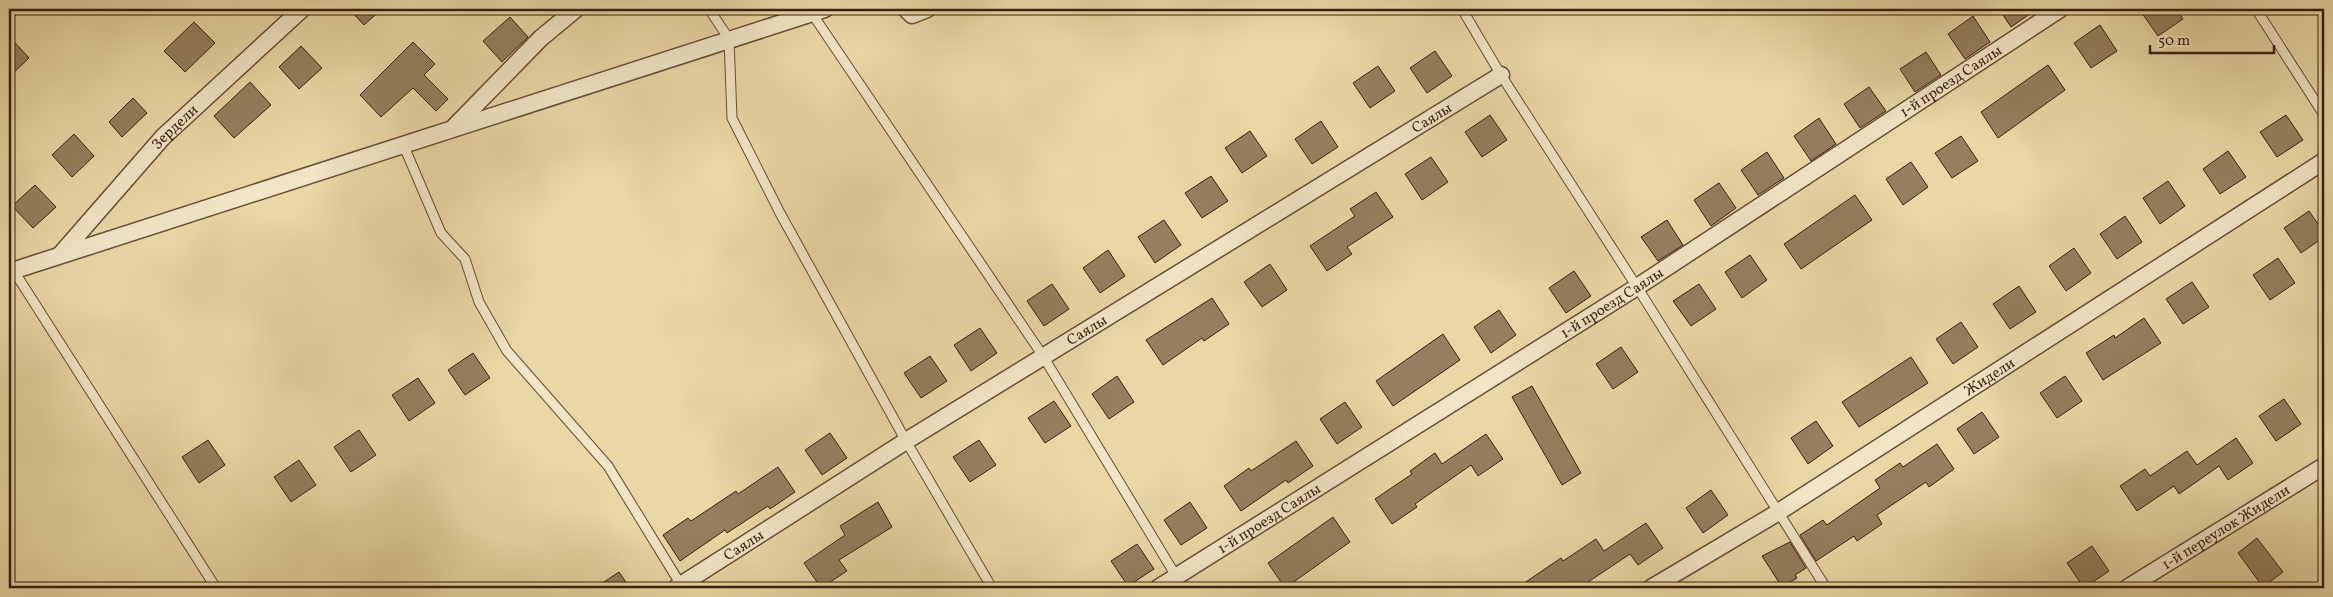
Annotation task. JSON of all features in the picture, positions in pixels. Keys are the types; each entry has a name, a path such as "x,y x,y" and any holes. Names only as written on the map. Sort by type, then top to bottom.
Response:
{"street":[{"name":"Зердели","path":"60,255 163,137 302,9"},
{"path":"453,128 541,38 576,9"},
{"path":"912,11 928,9"},
{"name":"1-й проезд Саялы","path":"1158,588 1637,287 2060,9"},
{"path":"10,269 60,255 818,10"},
{"name":"Саялы","path":"678,587 906,441 1501,75"},
{"name":"Жидели","path":"1651,588 1777,513 2324,161"},
{"name":"1-й переулок Жидели","path":"2126,588 2324,466"}],"lane":[{"path":"709,9 728,39 732,118 780,214 906,441 992,588"},
{"path":"1462,9 1501,75 1826,588"},
{"path":"2256,9 2324,115"},
{"path":"818,10 1043,356 1176,576"},
{"path":"403,144 441,233 465,259 479,302 506,352 608,466 678,587"},
{"path":"10,269 212,587"}],"building":[{"path":"349,9 382,9 364,25"},
{"path":"1999,9 2037,9 2011,27"},
{"path":"2139,9 2176,9 2183,19 2158,36"},
{"path":"1973,16 1990,42 1965,59 1948,34"},
{"path":"510,17 528,37 502,62 483,41"},
{"path":"194,22 215,43 185,72 164,51"},
{"path":"2100,25 2117,51 2091,68 2074,43"},
{"path":"9,36 29,58 9,77"},
{"path":"413,42 435,64 424,75 448,99 436,111 413,88 381,117 360,95"},
{"path":"301,46 322,68 299,89 279,67"},
{"path":"1435,51 1452,76 1427,93 1410,68"},
{"path":"1926,52 1941,75 1915,92 1900,69"},
{"path":"2048,65 2065,90 1998,138 1981,112"},
{"path":"1378,66 1395,91 1370,108 1353,83"},
{"path":"250,82 271,105 234,138 214,116"},
{"path":"1869,87 1886,111 1860,128 1844,104"},
{"path":"133,98 147,113 122,137 109,122"},
{"path":"1490,115 1507,140 1482,157 1465,132"},
{"path":"2286,115 2303,140 2277,157 2260,132"},
{"path":"1819,118 1836,144 1811,161 1794,136"},
{"path":"1321,121 1338,147 1312,164 1295,139"},
{"path":"1250,131 1267,156 1242,173 1225,148"},
{"path":"74,134 94,156 72,177 52,155"},
{"path":"1961,136 1978,161 1952,178 1935,153"},
{"path":"2228,151 2246,177 2220,194 2203,169"},
{"path":"1767,152 1784,178 1758,195 1741,170"},
{"path":"1431,157 1448,182 1422,200 1405,174"},
{"path":"1911,162 1928,187 1903,205 1886,179"},
{"path":"1211,176 1228,201 1202,218 1185,193"},
{"path":"2168,181 2185,206 2160,224 2143,198"},
{"path":"1719,183 1736,208 1711,226 1694,200"},
{"path":"35,185 56,207 33,228 12,206"},
{"path":"1376,192 1393,217 1347,247 1352,254 1327,271 1310,246 1355,216 1350,209"},
{"path":"1855,195 1872,220 1801,269 1784,244"},
{"path":"2309,211 2324,233 2324,237 2301,253 2284,228"},
{"path":"2125,216 2142,242 2117,259 2100,234"},
{"path":"1164,220 1181,245 1155,263 1138,237"},
{"path":"1667,220 1683,245 1658,261 1641,237"},
{"path":"2074,248 2091,273 2066,291 2049,266"},
{"path":"1108,250 1125,276 1100,293 1083,268"},
{"path":"1750,255 1767,280 1742,298 1725,272"},
{"path":"2278,258 2295,283 2270,300 2253,275"},
{"path":"1270,264 1287,290 1262,307 1244,282"},
{"path":"1574,271 1591,296 1566,313 1549,288"},
{"path":"2192,282 2209,307 2183,324 2166,299"},
{"path":"1052,284 1069,309 1044,326 1027,301"},
{"path":"1699,284 1716,309 1691,326 1673,301"},
{"path":"2019,286 2036,312 2010,329 1993,304"},
{"path":"1212,298 1229,324 1204,341 1202,338 1163,365 1146,340"},
{"path":"1499,310 1516,335 1491,353 1474,327"},
{"path":"2144,318 2161,343 2103,380 2086,353 2114,335 2115,338"},
{"path":"1961,322 1978,347 1953,364 1936,339"},
{"path":"980,328 997,353 971,371 954,345"},
{"path":"1443,334 1460,360 1393,406 1376,381"},
{"path":"1621,347 1638,372 1613,389 1596,364"},
{"path":"473,353 490,378 465,395 448,370"},
{"path":"930,356 947,381 921,398 904,373"},
{"path":"1911,357 1928,383 1859,427 1842,402"},
{"path":"1117,376 1134,402 1109,419 1092,394"},
{"path":"2065,376 2082,401 2057,418 2040,393"},
{"path":"418,378 435,403 409,421 392,395"},
{"path":"1532,386 1581,473 1562,485 1512,397"},
{"path":"2284,399 2301,424 2276,441 2259,416"},
{"path":"1054,401 1071,426 1045,443 1028,418"},
{"path":"1345,402 1362,427 1337,444 1320,419"},
{"path":"1982,412 1999,437 1974,454 1957,429"},
{"path":"1816,421 1833,446 1808,464 1791,438"},
{"path":"359,430 376,455 351,472 334,447"},
{"path":"830,433 847,458 822,475 805,450"},
{"path":"1486,434 1503,459 1478,476 1471,465 1415,504 1417,507 1392,524 1375,499 1412,474 1410,471 1435,453 1442,464"},
{"path":"2236,438 2253,463 2228,480 2219,466 2179,494 2174,486 2137,511 2120,486 2145,469 2150,476 2187,451 2197,465"},
{"path":"208,440 225,465 199,483 182,457"},
{"path":"979,440 996,465 970,482 953,457"},
{"path":"1296,441 1313,466 1288,483 1286,480 1241,511 1224,486 1249,468 1251,471"},
{"path":"1937,444 1954,469 1929,487 1926,482 1877,515 1882,524 1857,541 1854,536 1816,561 1800,535 1823,520 1827,525 1880,488 1875,480 1900,463 1903,467"},
{"path":"299,460 316,485 291,502 274,477"},
{"path":"778,467 795,492 770,509 768,506 727,533 725,530 680,561 663,535 688,518 691,521 736,491 738,494"},
{"path":"1711,490 1728,515 1703,533 1686,508"},
{"path":"878,502 892,527 839,560 847,571 821,588 804,563 845,535 840,526"},
{"path":"1190,502 1207,528 1181,545 1164,520"},
{"path":"1333,517 1350,542 1285,588 1268,563"},
{"path":"1646,523 1663,548 1638,565 1630,554 1579,588 1517,588 1561,558 1563,561 1596,539 1604,551"},
{"path":"2257,538 2283,572 2263,587 2238,553"},
{"path":"1790,542 1806,568 1795,575 1797,578 1782,587 1762,556"},
{"path":"1137,544 1154,569 1128,586 1111,561"},
{"path":"2092,546 2109,571 2084,588 2067,563"},
{"path":"619,572 630,588 595,588"}]}
